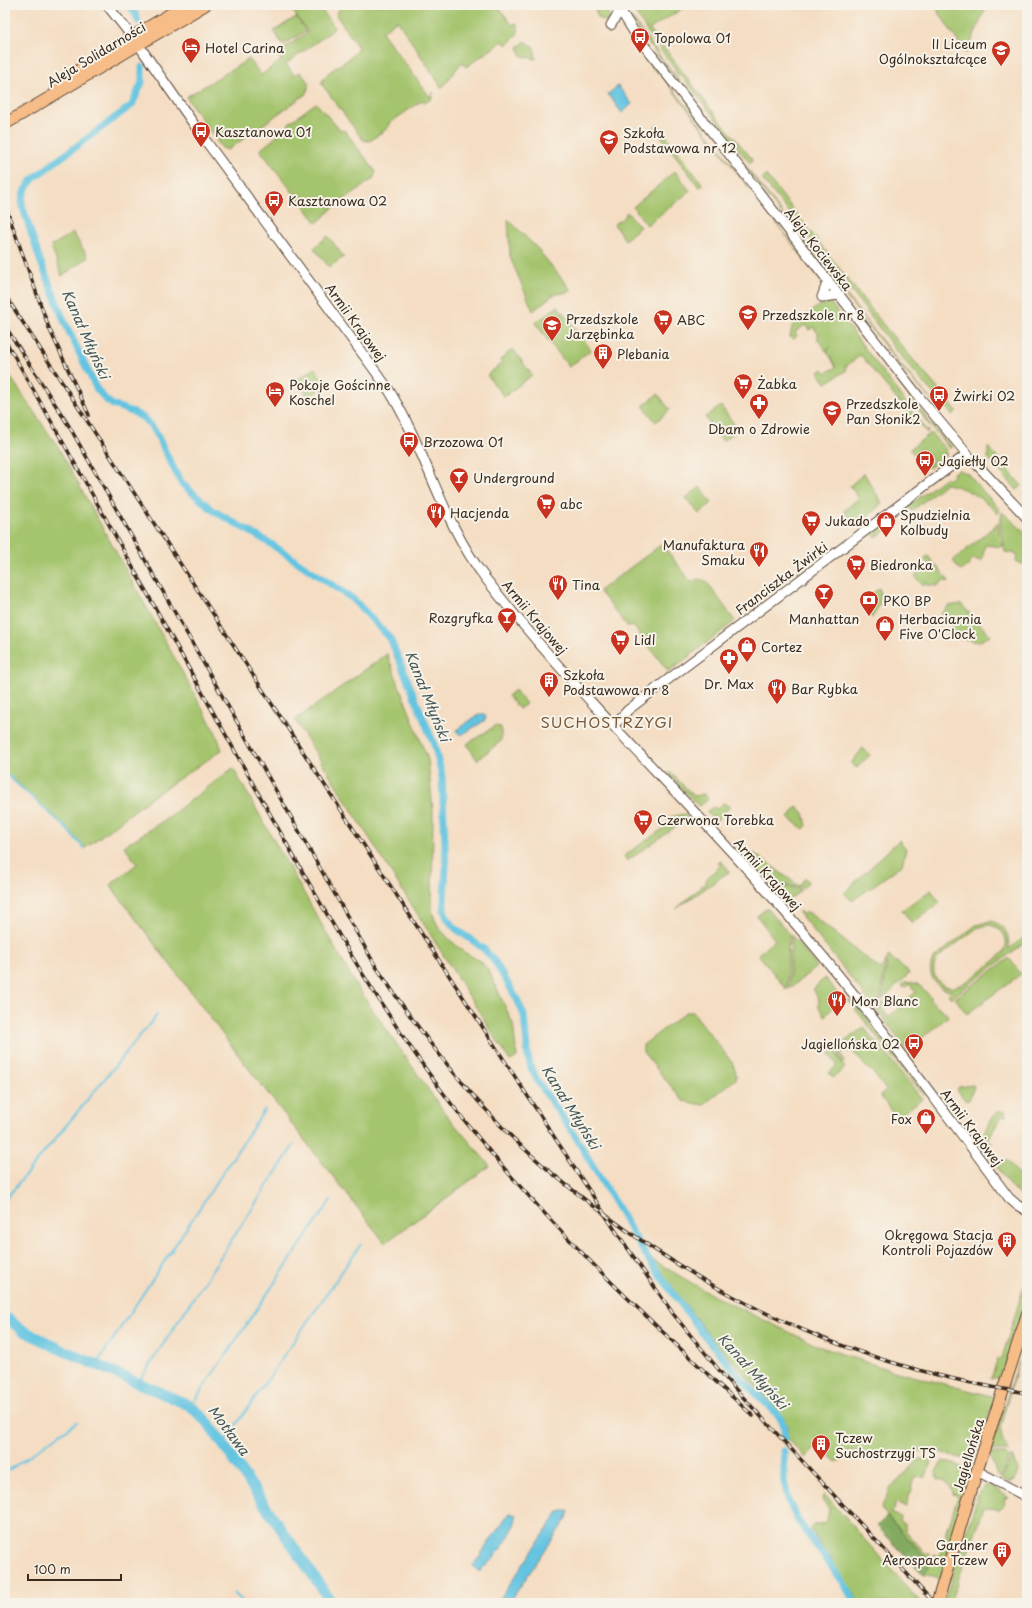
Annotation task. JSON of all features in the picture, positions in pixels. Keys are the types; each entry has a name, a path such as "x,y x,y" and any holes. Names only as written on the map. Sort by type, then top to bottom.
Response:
{"main road":[{"name":"Aleja Solidarności","path":"5,124 42,101 76,83 185,5"},
{"name":"Aleja Solidarności","path":"135,40 205,5"},
{"name":"Jagiellońska","path":"937,1603 1027,1315"}],"street":[{"name":"Armii Krajowej","path":"107,5 135,40 197,129 387,387 409,426 454,530 486,579 565,673 785,912 841,979 1010,1198 1017,1205 1027,1211"},
{"path":"611,25 619,7"},
{"name":"Aleja Kociewska","path":"619,7 636,35 919,397 967,454 1027,518"},
{"path":"828,280 822,297 840,295"},
{"name":"Franciszka Żwirki","path":"614,725 628,710 666,680 967,454"},
{"path":"977,1471 1027,1497"}],"green space":[{"path":"299,5 318,5 334,26 333,30 286,64 294,75 300,72 309,83 307,93 228,150 222,148 186,97 249,59 261,75 281,61 277,53 308,32 292,10"},
{"path":"342,5 497,5 512,25 516,23 518,33 506,45 503,41 466,67 462,62 442,88 397,20 382,32 430,97 433,92 432,98 425,103 423,100 388,124 389,127 370,141 363,140 321,83 324,77 355,53 358,47 336,15"},
{"path":"594,5 603,5 611,19 605,21 598,18"},
{"path":"630,5 688,5 650,29 714,113 753,160 750,163 724,133 722,127 680,74 678,75"},
{"path":"934,5 987,5 966,54"},
{"path":"296,17 306,31 283,45 274,31"},
{"path":"632,18 663,60 901,365 933,402 901,367 641,34 631,19"},
{"path":"526,41 534,48 536,59 522,56 518,47"},
{"path":"647,59 656,67 823,283 661,75 652,68"},
{"path":"316,103 340,130 345,131 376,172 373,179 335,206 317,223 260,150 288,127 289,123"},
{"path":"658,125 703,185 699,187 654,127"},
{"path":"675,171 690,191 647,225 633,207"},
{"path":"766,175 886,328 957,411 952,415 902,358 840,276 762,179"},
{"path":"627,212 640,227 625,240 614,224 622,219"},
{"path":"508,219 536,247 572,291 553,295 533,311 510,257"},
{"path":"73,233 88,257 62,276 51,246"},
{"path":"328,236 344,257 329,267 314,248"},
{"path":"836,299 893,370 930,423 952,447 949,448 927,422 889,367"},
{"path":"830,302 927,431 929,430 927,433 917,421 915,422 861,355 845,367 847,370 826,383 818,373 823,369 826,373 836,367 827,351 831,347 826,351 818,340 818,333 813,327 809,330 805,325 795,332 797,336 793,340 790,337 792,326 821,304 823,305"},
{"path":"558,306 591,350 569,367 535,323"},
{"path":"513,349 532,375 504,397 487,375 502,363 500,360"},
{"path":"315,368 326,385 309,397 296,381"},
{"path":"5,369 58,447 216,733 222,750 152,797 84,849 62,824 5,772"},
{"path":"658,394 670,410 656,422 643,406"},
{"path":"721,406 738,430 722,441 705,417"},
{"path":"931,433 946,450 946,456 929,468 927,465 933,461 923,448 914,455 910,449"},
{"path":"988,447 1022,486 1017,490 988,458"},
{"path":"958,470 967,473 1000,510 998,514 974,494 952,485 945,484 912,511 908,506 945,478 950,479 954,475 953,473"},
{"path":"864,473 882,503 862,523 855,519 850,519 844,511 859,498 850,486"},
{"path":"700,487 712,503 699,514 686,498"},
{"path":"1002,512 1027,534 1027,565 1016,562 1017,554 1005,552 1000,523"},
{"path":"893,516 899,517 899,522 876,537 871,532"},
{"path":"998,523 1002,547 985,545 982,561 973,559 969,563 970,565 961,571 953,561"},
{"path":"662,544 691,582 698,579 706,581 735,621 665,675 679,663 668,671 633,626 628,627 599,591"},
{"path":"928,556 950,582 943,581 937,586 921,584 915,576 928,564 924,559"},
{"path":"879,588 881,596 878,608 872,618 861,603"},
{"path":"961,604 990,635 979,642 948,637 953,621 940,615 948,606"},
{"path":"387,654 428,760 433,811 432,910 435,920 440,929 450,940 464,952 480,961 488,969 513,1024 517,1057 510,1061 295,720"},
{"path":"515,690 526,704 519,709 508,696"},
{"path":"495,726 501,727 501,741 477,760 467,744"},
{"path":"863,748 870,755 857,768 851,763"},
{"path":"233,768 357,987 444,1112 490,1166 385,1243 245,1064 110,885 137,864 124,846 166,819"},
{"path":"670,772 694,796 704,794 708,799 700,806 697,805 669,774"},
{"path":"723,803 730,807 716,821 706,812 713,807 717,809"},
{"path":"797,807 804,813 807,826 804,829 788,818"},
{"path":"684,814 688,818 627,861 624,856 670,824 667,818"},
{"path":"899,840 906,849 902,865 852,901 844,893"},
{"path":"749,851 751,854 754,853 799,886 805,878 809,881 803,888 771,883 746,855"},
{"path":"720,860 730,871 676,909 699,889 701,885 705,886 707,878 721,865 718,863"},
{"path":"773,884 799,889 801,890 788,901"},
{"path":"931,890 940,903 912,923 902,910"},
{"path":"767,908 789,933 787,990 758,954 775,940 757,916"},
{"path":"799,911 803,914 808,912 880,969 886,961 880,1001 874,1007 799,913"},
{"path":"990,921 1003,927 1009,939 1009,949 1027,935 1027,941 951,998 948,994 952,991 946,990 937,984 931,975 931,965 933,959 976,925","holes":["988,925 1000,930 1005,937 1006,946 1001,955 980,972 959,985 949,987 940,982 936,978 934,970 938,958 977,928"]},
{"path":"791,935 816,965 815,968 789,989"},
{"path":"888,956 907,970 909,974 882,1000"},
{"path":"1009,958 1021,974 967,1014 955,998"},
{"path":"825,978 842,999 825,1016 818,1006 819,1000 813,989"},
{"path":"905,982 918,984 932,998 930,1000 949,1016 907,1050 876,1009 883,1002 885,1005 882,1008 888,1017 899,1009 898,1007 916,992 909,984 904,988 902,985"},
{"path":"848,1000 853,1000 924,1093 924,1096"},
{"path":"686,1012 693,1012 733,1064 737,1078 703,1105 683,1101 643,1052 643,1045"},
{"path":"864,1027 872,1038 864,1043 845,1049 836,1054 845,1068 833,1078 829,1073 837,1065 829,1054"},
{"path":"874,1039 922,1099 896,1118 880,1095 886,1090 870,1069 868,1069 851,1049"},
{"path":"843,1052 841,1054 845,1061 843,1063 838,1055"},
{"path":"973,1085 974,1087 969,1100 966,1101 957,1090 959,1087"},
{"path":"1005,1110 1006,1117 1002,1115 988,1140 992,1142 990,1146 1002,1163 1007,1160 1023,1180 1027,1181 1027,1200 1010,1186 981,1145 985,1131 994,1116 1000,1111 1003,1112"},
{"path":"651,1259 714,1296 818,1346 893,1371 995,1397 976,1454 972,1457 958,1458 944,1453 929,1451 861,1456 858,1452 848,1452 845,1459 836,1462 816,1444 806,1458 787,1438 787,1426 782,1415 710,1337"},
{"path":"1027,1276 1027,1298 1000,1384 997,1384 998,1378 991,1378 998,1359 1002,1358"},
{"path":"1019,1361 1000,1427 1003,1441 1009,1451 989,1451"},
{"path":"991,1454 1006,1454 1009,1457 1001,1477 997,1475 990,1457"},
{"path":"1012,1456 1018,1471 1015,1479 1009,1483 1001,1480"},
{"path":"919,1459 927,1459 931,1461 926,1477 914,1478 906,1507 896,1502 894,1510 890,1513 901,1517 900,1522 905,1524 905,1530 925,1553 930,1554 929,1557 933,1559 934,1555 939,1557 958,1496 953,1494 948,1484 938,1479 936,1471 943,1461 960,1466 970,1475 940,1580 934,1576 924,1575 931,1563 881,1509 889,1490"},
{"path":"991,1485 1008,1497 1005,1498 1005,1504 1000,1509 984,1508 952,1597 958,1603 943,1603 956,1567 979,1492 984,1486"},
{"path":"825,1495 921,1603 858,1603 856,1597 810,1529 814,1525 827,1522 829,1509 822,1500 823,1496"},
{"path":"887,1516 931,1563 924,1575 877,1526"}],"water":[{"path":"618,86 632,104 622,113 608,94"},
{"path":"480,714 484,714 486,717 484,721 463,734 459,734 457,731 459,728"},
{"path":"569,1510 567,1518 509,1603 497,1603 559,1512"},
{"path":"509,1513 516,1515 515,1522 508,1537 497,1554 479,1572 473,1566"}],"waterway":[{"name":"Kanał Młyński","path":"129,5 138,21"},
{"name":"Kanał Młyński","path":"142,67 142,82 132,105 35,177 27,186 24,193 22,205 40,260 64,321 96,388 106,400 113,405 135,413 145,419 155,431 181,483 214,511 268,542 353,599 390,638 434,744 442,776 446,867 444,910 448,920 456,929 484,949 495,962 517,999 524,1015 528,1056 531,1068 538,1082 572,1131 648,1259 703,1334 744,1382 779,1416 783,1424 785,1438"},
{"path":"5,773 62,824 84,848"},
{"path":"5,1200 157,1015"},
{"path":"96,1365 265,1109"},
{"path":"137,1384 294,1145"},
{"path":"191,1406 331,1200"},
{"path":"223,1444 361,1244"},
{"name":"Motława","path":"5,1317 24,1331 60,1349 191,1406 209,1424 332,1603"},
{"path":"5,1473 77,1422"},
{"name":"Kanał Młyński","path":"784,1451 784,1481 789,1503 801,1525 843,1582 855,1603"},
{"path":"234,1593 244,1603"}],"railway":[{"path":"5,205 49,328 89,415"},
{"path":"5,295 615,1230 674,1315 728,1381 934,1603"},
{"path":"5,326 69,426 375,965 404,1008 435,1049 467,1089 502,1127 553,1174 607,1216 655,1250 704,1280 754,1307 806,1331 913,1369 1027,1393"},
{"path":"5,340 297,863 345,945 395,1025 422,1064 484,1145 557,1226 633,1304 753,1416"}],"place":[{"name":"Topolowa 01","path":"640,54"},
{"name":"Hotel Carina","path":"191,64"},
{"name":"II Liceum Ogólnokształcące","path":"1001,67"},
{"name":"Kasztanowa 01","path":"201,148"},
{"name":"Szkoła Podstawowa nr 12","path":"609,156"},
{"name":"Kasztanowa 02","path":"274,217"},
{"name":"Przedszkole nr 8","path":"748,331"},
{"name":"ABC","path":"663,336"},
{"name":"Przedszkole Jarzębinka","path":"552,342"},
{"name":"Plebania","path":"603,370"},
{"name":"Żabka","path":"743,400"},
{"name":"Pokoje Gościnne Koschel","path":"275,408"},
{"name":"Żwirki 02","path":"939,412"},
{"name":"Dbam o Zdrowie","path":"759,420"},
{"name":"Przedszkole Pan Słonik2","path":"832,427"},
{"name":"Brzozowa 01","path":"409,458"},
{"name":"Jagiełły 02","path":"925,477"},
{"name":"Underground","path":"459,494"},
{"name":"abc","path":"546,520"},
{"name":"Hacjenda","path":"436,529"},
{"name":"Jukado","path":"811,537"},
{"name":"Spudzielnia Kolbudy","path":"886,538"},
{"name":"Manufaktura Smaku","path":"759,568"},
{"name":"Biedronka","path":"856,581"},
{"name":"Tina","path":"558,601"},
{"name":"Manhattan","path":"824,610"},
{"name":"PKO BP","path":"869,617"},
{"name":"Rozgryfka","path":"507,634"},
{"name":"Herbaciarnia Five O'Clock","path":"885,642"},
{"name":"Lidl","path":"620,656"},
{"name":"Cortez","path":"747,663"},
{"name":"Dr. Max","path":"729,675"},
{"name":"Szkoła Podstawowa nr 8","path":"549,698"},
{"name":"Bar Rybka","path":"777,705"},
{"name":"Czerwona Torebka","path":"643,836"},
{"name":"Mon Blanc","path":"837,1017"},
{"name":"Jagiellońska 02","path":"914,1060"},
{"name":"Fox","path":"926,1135"},
{"name":"Okręgowa Stacja Kontroli Pojazdów","path":"1007,1258"},
{"name":"Tczew Suchostrzygi TS","path":"821,1461"},
{"name":"Gardner Aerospace Tczew","path":"1002,1568"}],"district":[{"name":"SUCHOSTRZYGI","path":"607,721"}]}
